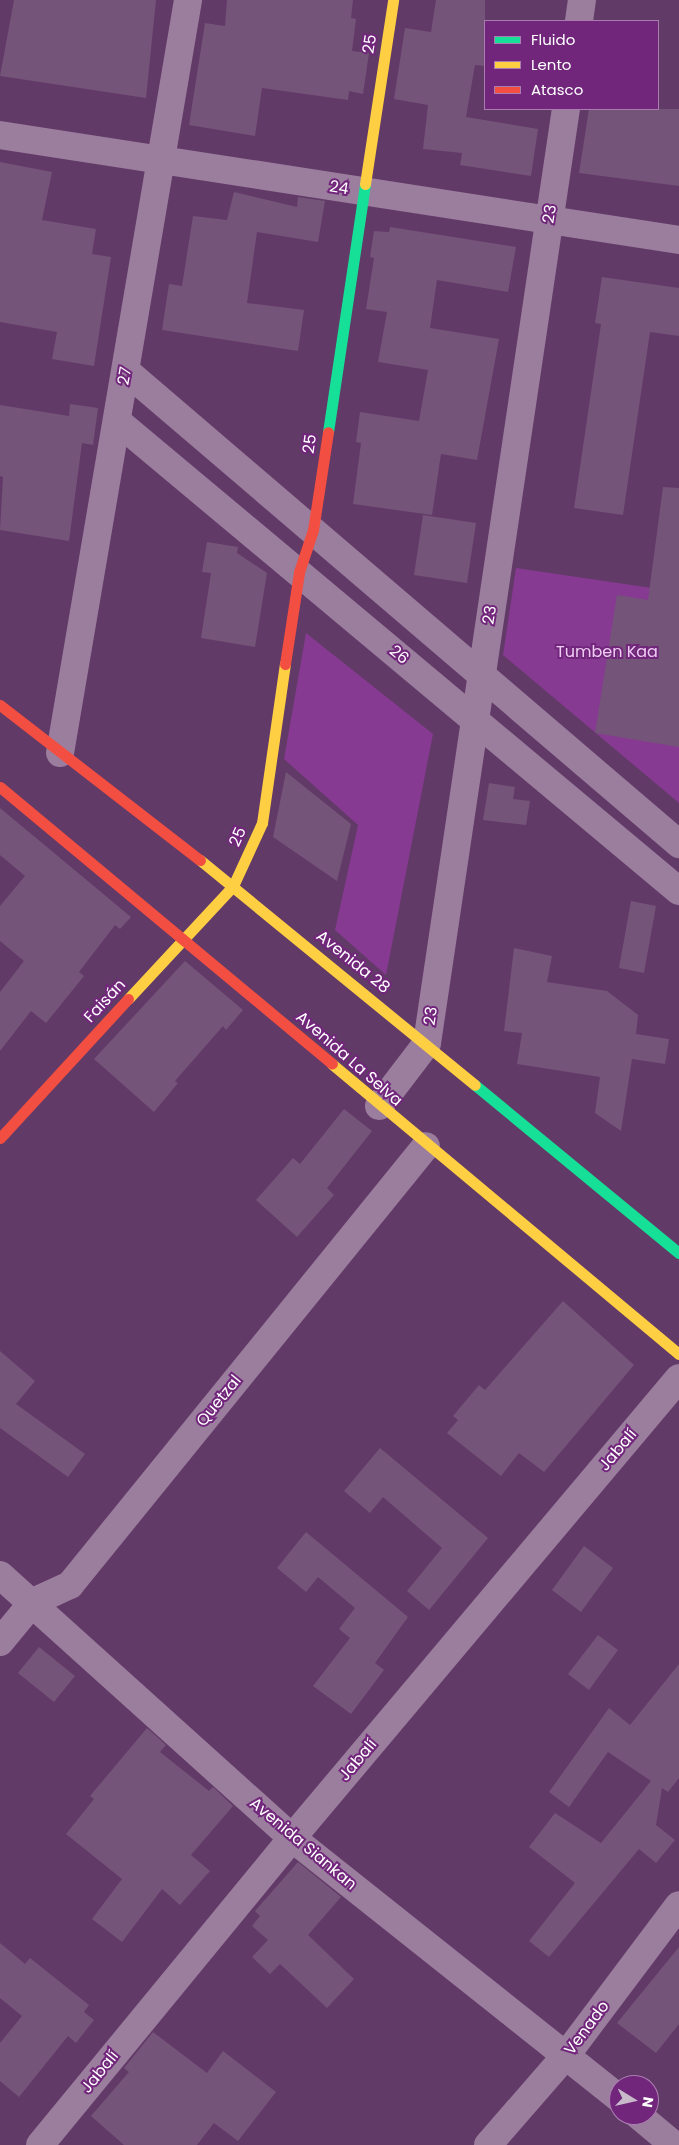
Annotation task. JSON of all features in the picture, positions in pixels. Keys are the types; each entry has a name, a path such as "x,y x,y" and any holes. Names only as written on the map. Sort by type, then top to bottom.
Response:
{"street":[{"name":"27","path":"60,752 188,0"},
{"name":"25","path":"234,886 262,823 300,572 313,530 393,0"},
{"path":"579,20 582,0"},
{"name":"23","path":"379,1106 426,1043 566,110"},
{"name":"24","path":"0,135 679,240"},
{"path":"126,371 679,844"},
{"name":"26","path":"117,421 300,572 679,891"},
{"name":"Avenida 28","path":"0,705 234,886 679,1253"},
{"name":"Avenida La Selva","path":"0,787 184,938 426,1146 679,1354"},
{"name":"Faisán","path":"0,1138 234,886"},
{"name":"Quetzal","path":"0,1642 33,1602 70,1585 426,1146"},
{"name":"Jabalí","path":"40,2145 292,1838 679,1378"},
{"name":"Avenida Siankan","path":"0,1574 292,1838 567,2054 609,2090"},
{"name":"Venado","path":"488,2145 567,2054 679,1906"},
{"path":"650,2125 674,2145"}],"green space":[{"name":"Tumben Kaa","path":"516,568 679,592 679,803 503,655"},
{"path":"306,633 433,734 386,975 335,930 358,825 284,759"}],"building":[{"path":"14,0 156,0 146,98 0,76"},
{"path":"227,0 353,0 351,18 356,19 352,51 369,53 363,94 349,91 348,100 262,88 255,136 189,125 205,23 225,26"},
{"path":"436,0 485,0 484,66 475,65 466,117 538,129 531,176 460,165 462,153 423,149 428,105 394,99 405,28 431,32"},
{"path":"679,109 679,186 579,173 589,110"},
{"path":"0,162 52,172 42,220 96,229 92,254 111,257 94,366 52,359 57,332 0,322"},
{"path":"234,192 297,207 298,197 325,201 318,242 257,232 247,303 304,310 298,351 162,330 169,284 182,286 193,216 227,220"},
{"path":"390,227 516,247 508,292 437,280 430,328 499,339 477,460 441,454 432,515 353,504 361,443 356,442 360,412 419,421 428,370 378,362 387,312 366,309 374,258 370,257 374,231 389,232"},
{"path":"602,277 679,288 679,336 650,332 623,515 574,508 601,324 595,323"},
{"path":"70,404 98,408 93,445 82,443 69,541 0,530 3,477 0,476 0,405 69,416"},
{"path":"663,487 679,488 679,747 595,733 617,595 648,600"},
{"path":"423,515 476,523 467,583 414,575"},
{"path":"207,542 238,547 237,553 267,573 255,647 201,638 211,573 202,572"},
{"path":"286,772 351,824 337,881 273,837"},
{"path":"489,783 515,787 513,799 530,801 526,825 483,820"},
{"path":"0,808 131,917 120,929 115,925 79,972 84,976 46,1023 31,1011 0,1051 0,992 24,961 0,941 0,906 25,876 0,855"},
{"path":"631,901 656,906 644,973 619,968"},
{"path":"514,948 552,956 547,982 607,991 638,1015 636,1034 669,1039 665,1064 632,1059 621,1131 595,1113 600,1077 517,1064 522,1033 504,1031"},
{"path":"185,961 243,1010 226,1030 223,1026 175,1081 178,1083 154,1112 94,1059"},
{"path":"344,1109 372,1131 327,1188 334,1195 297,1237 256,1200 293,1158 300,1164"},
{"path":"563,1301 634,1365 544,1472 519,1453 501,1476 447,1433 458,1420 453,1416 479,1385 485,1390"},
{"path":"0,1351 35,1381 16,1404 85,1454 68,1477 0,1428"},
{"path":"380,1448 488,1538 429,1610 407,1591 442,1548 383,1497 370,1513 344,1491"},
{"path":"306,1532 408,1617 375,1663 384,1670 351,1714 313,1686 350,1638 339,1629 355,1608 318,1577 306,1592 277,1568"},
{"path":"584,1546 613,1568 581,1612 552,1590"},
{"path":"598,1635 618,1650 589,1690 568,1674"},
{"path":"39,1647 75,1676 54,1702 18,1673"},
{"path":"679,1664 679,1778 668,1792 662,1788 656,1825 675,1840 656,1863 639,1849 549,1957 529,1941 575,1883 529,1847 555,1813 601,1843 651,1781 608,1752 569,1807 549,1792 609,1708 630,1725"},
{"path":"147,1728 166,1745 160,1752 209,1791 213,1787 233,1806 191,1855 210,1871 180,1905 162,1889 122,1942 92,1919 122,1879 66,1834 94,1799 90,1796"},
{"path":"298,1862 341,1897 308,1935 354,1979 327,2008 280,1964 270,1974 252,1957 268,1940 252,1926 260,1916 255,1911"},
{"path":"0,1943 25,1964 30,1958 89,2005 84,2012 94,2020 76,2043 68,2036 19,2097 0,2081 0,2043 22,2016 0,1998"},
{"path":"679,1947 679,2024 656,2053 617,2023"},
{"path":"153,2032 207,2073 223,2051 276,2092 238,2141 214,2123 197,2145 124,2145 91,2116 129,2072 124,2068"}],"traffic: fast":[{"path":"328,432 365,184"},
{"path":"475,1085 679,1253"}],"traffic: slow":[{"path":"365,184 393,0"},
{"path":"128,999 233,886 262,823 285,664"},
{"path":"200,860 475,1085"},
{"path":"332,1064 679,1354"}],"traffic: jam":[{"path":"285,664 299,572 313,530 328,432"},
{"path":"0,705 200,860"},
{"path":"0,787 332,1064"},
{"path":"0,1138 128,999"}]}
